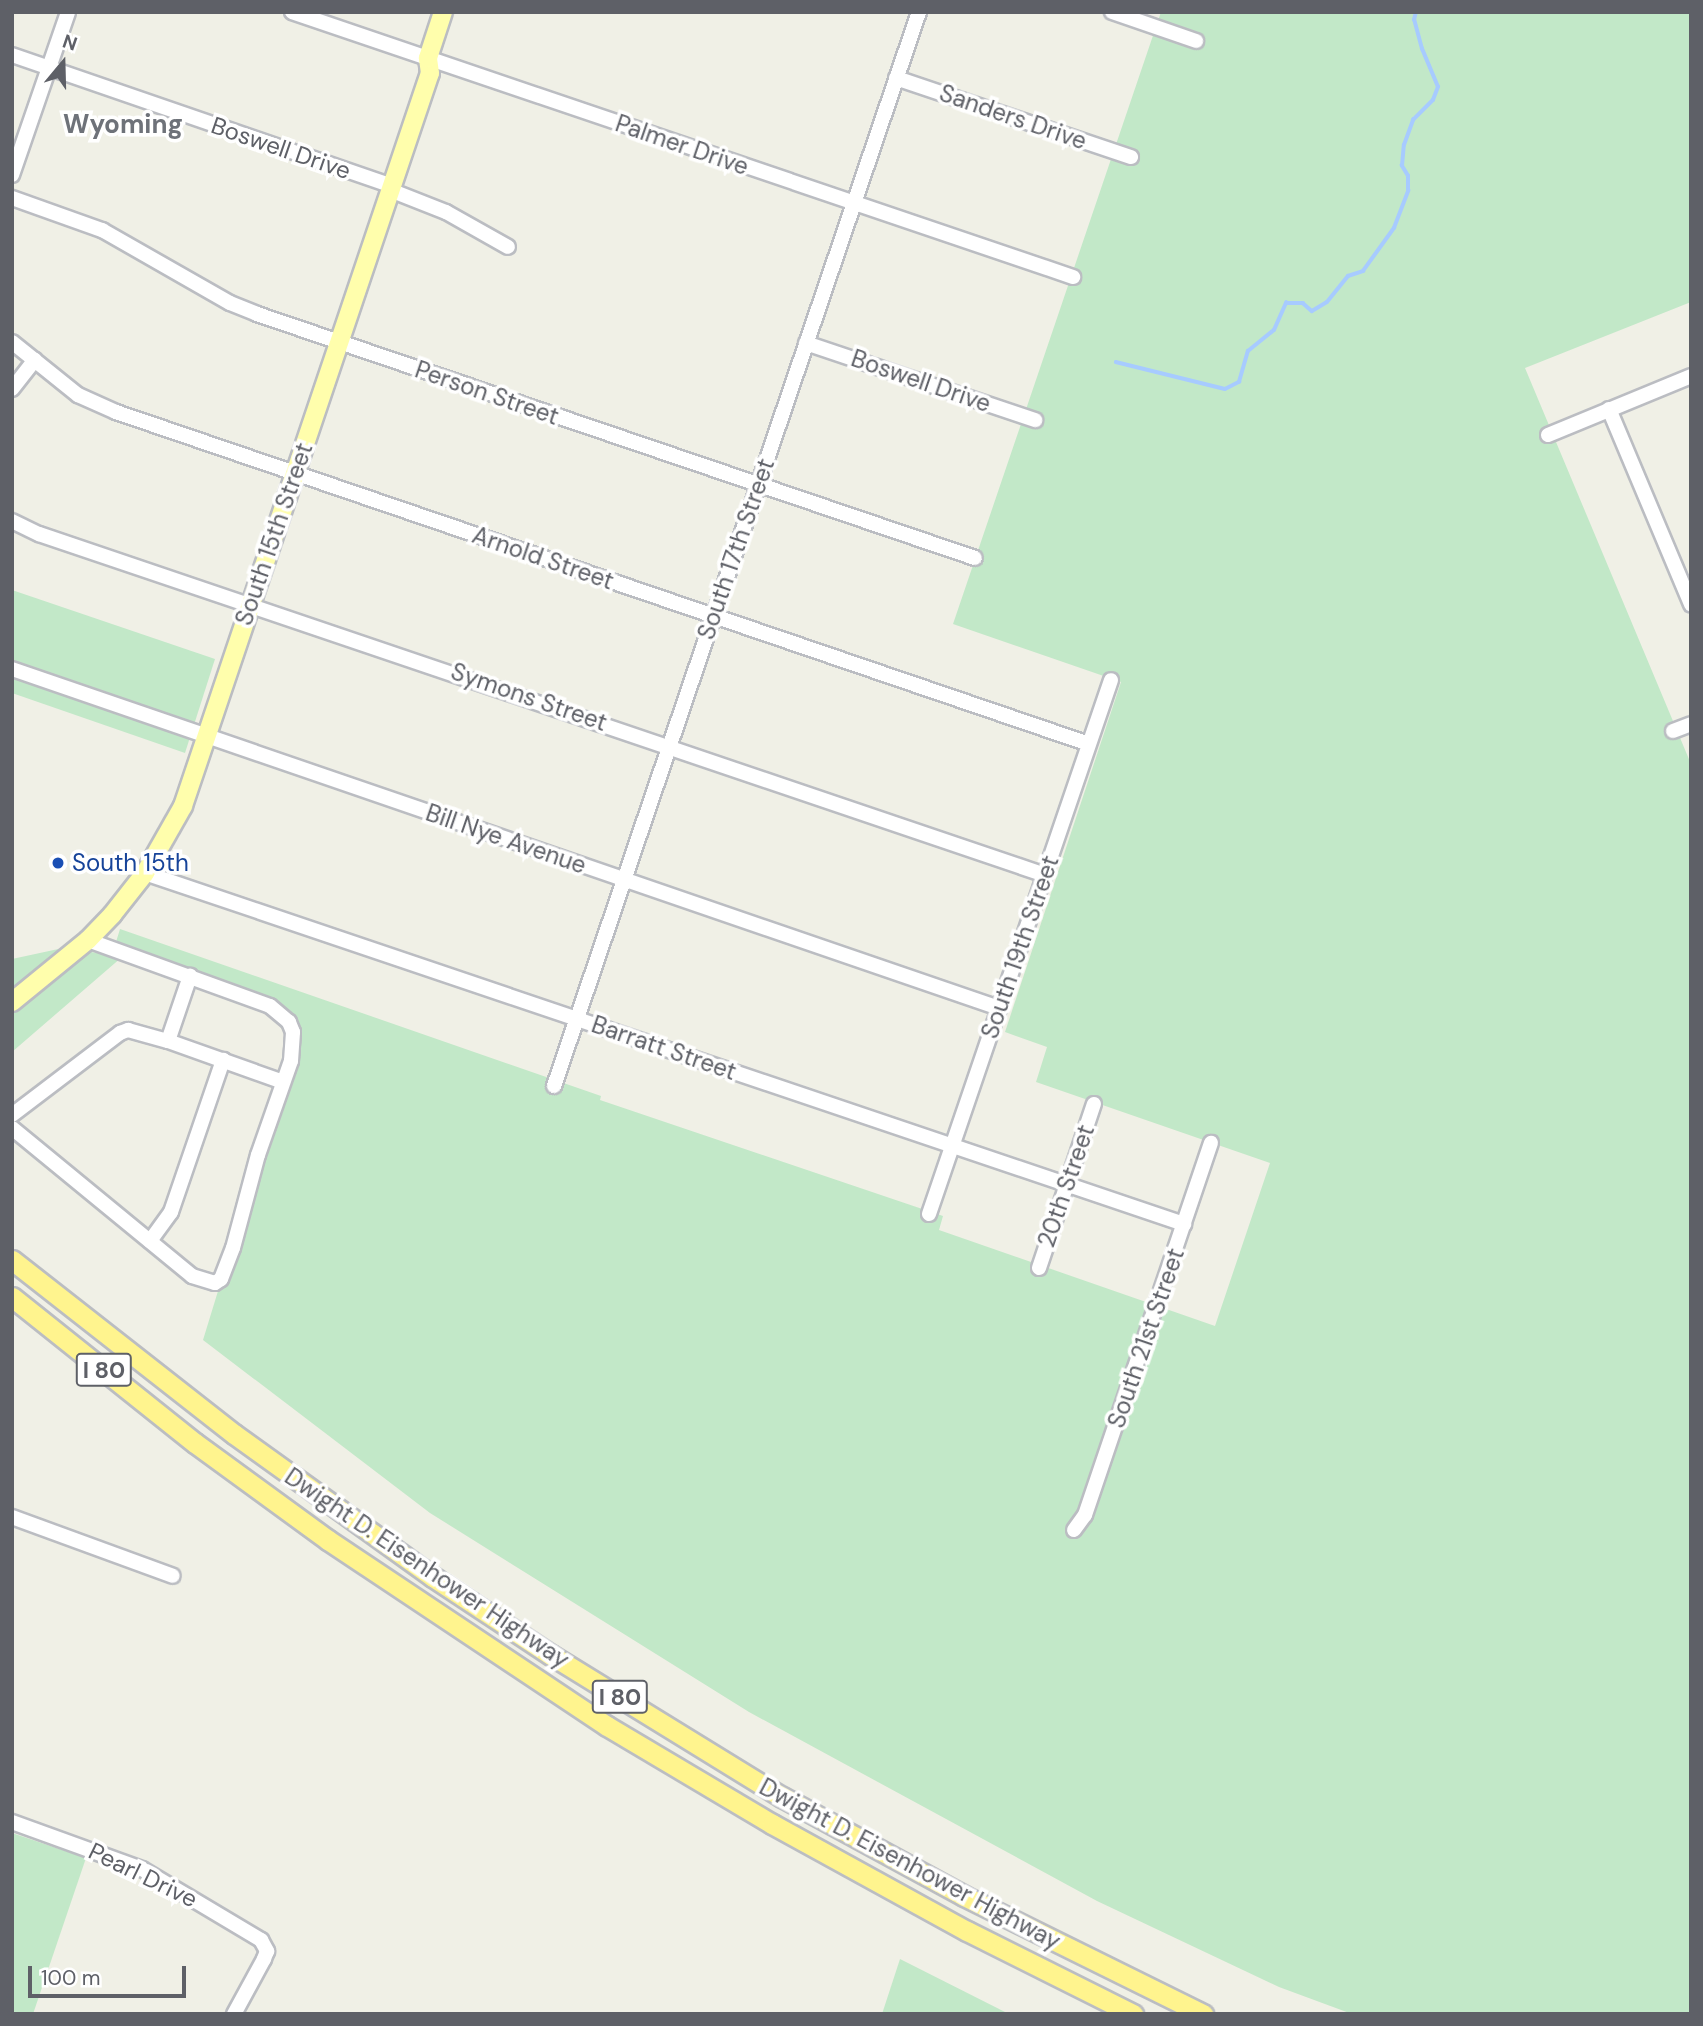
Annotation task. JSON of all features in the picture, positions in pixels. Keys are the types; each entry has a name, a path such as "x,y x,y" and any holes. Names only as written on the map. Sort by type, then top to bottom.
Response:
{"highway":[{"name":"Dwight D. Eisenhower Highway","path":"12,1260 256,1450 433,1577 551,1655 782,1797 1034,1932 1203,2014"},
{"name":"Dwight D. Eisenhower Highway","path":"12,1297 195,1443 328,1540 607,1726 772,1824 967,1931 1133,2014"}],"main road":[{"name":"South 15th Street","path":"12,1002 88,940 129,895 145,873 183,806 430,73 428,58 443,12"}],"street":[{"path":"12,175 18,138 49,68 68,12"},
{"name":"Palmer Drive","path":"292,12 1073,277"},
{"name":"South 17th Street","path":"554,1086 919,12"},
{"path":"1112,12 1196,41"},
{"name":"Boswell Drive","path":"12,55 391,188 446,212 508,247"},
{"name":"Sanders Drive","path":"896,78 1131,157"},
{"name":"Person Street","path":"12,198 102,230 230,303 758,486 975,558"},
{"name":"Arnold Street","path":"12,342 78,395 116,412 1089,744"},
{"name":"Boswell Drive","path":"806,343 1035,420"},
{"path":"12,389 35,360"},
{"path":"1548,435 1691,376"},
{"path":"1609,409 1691,604"},
{"name":"Symons Street","path":"12,522 39,534 251,603 1045,875"},
{"name":"Bill Nye Avenue","path":"12,669 999,1007"},
{"name":"South 19th Street","path":"929,1214 1111,680"},
{"path":"1673,731 1691,724"},
{"name":"Barratt Street","path":"145,873 1184,1224"},
{"path":"12,1128 192,1276 215,1283 226,1269 294,1043 289,1022 270,1006 88,940"},
{"path":"168,1041 190,976"},
{"path":"12,1115 120,1033 136,1031 283,1082"},
{"path":"150,1241 171,1212 223,1060"},
{"name":"20th Street","path":"1039,1268 1094,1104"},
{"name":"South 21st Street","path":"1074,1530 1085,1515 1211,1143"},
{"path":"12,1517 173,1576"},
{"name":"Pearl Drive","path":"12,1822 142,1869 243,1928 265,1944 264,1959 234,2014"}],"green space":[{"path":"1161,12 1691,12 1691,302 1525,368 1691,764 1691,2014 1352,2014 1279,1987 1097,1901 749,1712 430,1513 203,1340 294,1043 281,1013 122,957 12,1052 12,959 63,948 112,955 120,929 601,1096 600,1100 943,1216 939,1230 1215,1326 1270,1163 1036,1082 1047,1047 1005,1032 1121,682 953,624"},
{"path":"12,590 215,659 185,753 12,693"},
{"path":"12,1833 86,1858 33,2014 12,2014"},
{"path":"900,1959 1009,2014 882,2014"}],"waterway":[{"path":"1116,362 1225,389 1239,382 1248,351 1274,330 1286,303 1303,303 1312,311 1327,302 1348,276 1363,271 1394,228 1408,191 1408,176 1402,166 1404,145 1413,120 1433,100 1438,87 1422,49 1414,20 1416,12"}],"place":[{"name":"South 15th","path":"58,863"}],"district":[{"name":"Wyoming","path":"123,125"}]}
